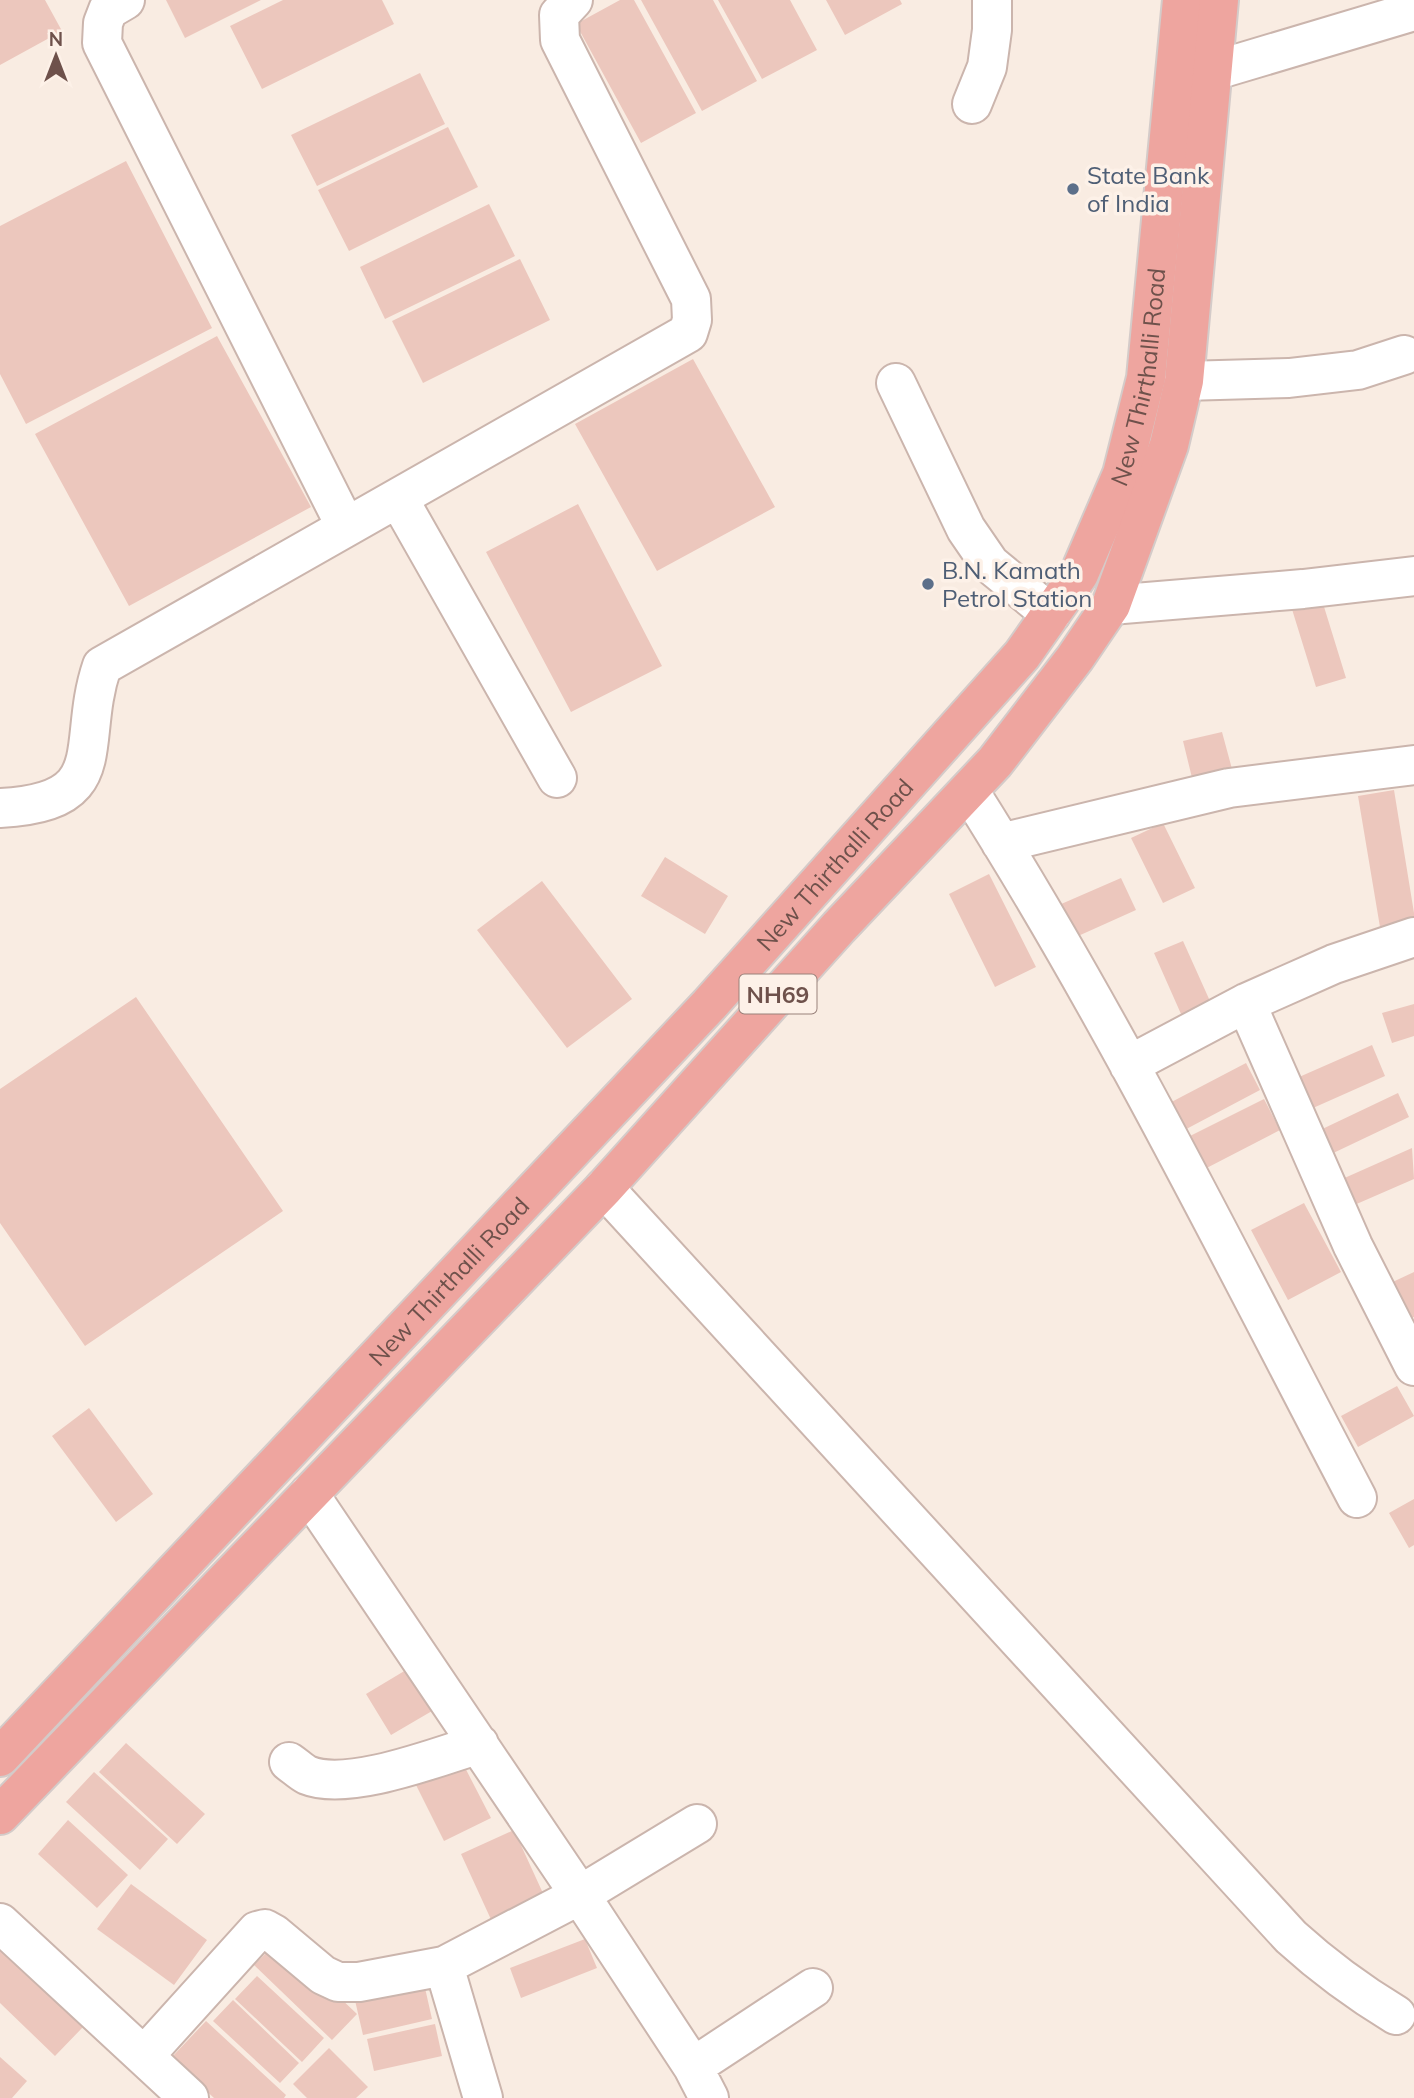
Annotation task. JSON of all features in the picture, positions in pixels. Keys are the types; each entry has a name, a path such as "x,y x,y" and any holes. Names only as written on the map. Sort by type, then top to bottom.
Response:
{"highway":[{"name":"New Thirthalli Road","path":"0,1757 709,1005 1022,655 1079,574 1122,474 1146,378 1182,0"},
{"name":"NH69","path":"0,1815 604,1188 839,927 969,791 995,762 1075,658 1111,605 1169,446 1184,381 1219,0"},
{"path":"895,799 930,831"}],"street":[{"path":"125,0 108,10 103,23 102,43 346,527"},
{"path":"972,104 987,67 992,30 992,0"},
{"path":"0,808 27,807 55,799 77,783 87,761 94,691 102,666 688,333 692,320 691,299 560,40 561,5"},
{"path":"1213,71 1414,11"},
{"path":"1184,381 1289,378 1358,370 1404,355"},
{"path":"897,383 966,529 990,565 1051,614"},
{"path":"398,498 558,778"},
{"path":"1111,605 1303,589 1414,576"},
{"path":"1001,842 1230,788 1414,765"},
{"path":"969,791 1129,1065 1357,1498"},
{"path":"1129,1065 1246,1003 1334,964 1414,937"},
{"path":"1246,1003 1353,1246 1414,1366"},
{"path":"604,1188 1291,1937 1358,1993 1396,2015"},
{"path":"309,1494 580,1895 701,2082 813,1988"},
{"path":"289,1762 307,1775 346,1781 408,1767 479,1744"},
{"path":"144,2056 257,1931 265,1929 274,1934 323,1975 338,1982 359,1982 444,1966 580,1895 696,1824"},
{"path":"0,1923 189,2098"},
{"path":"444,1966 483,2098"}],"building":[{"path":"0,0 45,0 62,31 0,65"},
{"path":"166,0 261,0 185,38"},
{"path":"283,0 382,0 394,24 262,89 230,26"},
{"path":"620,0 634,0 696,113 641,143 576,24"},
{"path":"641,0 713,0 757,81 702,111"},
{"path":"718,0 790,0 817,50 762,79"},
{"path":"826,0 900,0 902,4 845,35"},
{"path":"420,73 445,124 317,186 291,135"},
{"path":"448,127 478,187 349,251 318,190"},
{"path":"126,161 212,328 26,424 0,374 0,226"},
{"path":"489,204 515,256 385,319 360,267"},
{"path":"520,259 550,320 423,383 392,321"},
{"path":"217,336 311,507 129,606 35,434"},
{"path":"693,359 775,507 657,571 575,424"},
{"path":"578,504 662,666 571,712 486,552"},
{"path":"1321,597 1346,678 1316,687 1291,606"},
{"path":"1222,732 1235,780 1195,790 1183,741"},
{"path":"1394,790 1414,913 1414,934 1382,939 1358,796"},
{"path":"1163,823 1195,888 1163,903 1131,838"},
{"path":"665,857 728,896 705,934 641,896"},
{"path":"989,874 1036,967 995,987 949,894"},
{"path":"1121,878 1136,910 1067,941 1052,908"},
{"path":"542,881 632,999 567,1048 477,930"},
{"path":"1183,941 1214,1010 1185,1023 1154,953"},
{"path":"136,997 283,1211 85,1346 0,1223 0,1089"},
{"path":"1414,1004 1414,1036 1392,1043 1382,1013"},
{"path":"1372,1045 1385,1076 1304,1112 1290,1081"},
{"path":"1246,1063 1260,1090 1175,1135 1160,1108"},
{"path":"1398,1093 1409,1117 1327,1156 1316,1132"},
{"path":"1264,1099 1280,1130 1195,1174 1178,1142"},
{"path":"1412,1148 1414,1179 1352,1206 1340,1180"},
{"path":"1304,1203 1341,1272 1288,1300 1251,1230"},
{"path":"1414,1272 1414,1317 1399,1324 1382,1287"},
{"path":"1397,1386 1414,1416 1358,1447 1341,1416"},
{"path":"89,1408 153,1494 116,1522 52,1436"},
{"path":"1414,1499 1414,1545 1409,1548 1389,1513"},
{"path":"406,1670 432,1711 391,1735 366,1694"},
{"path":"126,1743 205,1814 177,1844 99,1772"},
{"path":"459,1756 491,1818 444,1841 413,1779"},
{"path":"94,1772 168,1839 140,1870 66,1802"},
{"path":"68,1820 128,1875 97,1908 38,1854"},
{"path":"514,1830 547,1902 494,1926 461,1854"},
{"path":"131,1884 207,1940 174,1985 97,1929"},
{"path":"585,1939 597,1968 521,1998 510,1968"},
{"path":"279,1940 357,2014 332,2040 254,1965"},
{"path":"0,1948 83,2027 55,2056 0,2003"},
{"path":"257,1976 324,2038 302,2062 235,1999"},
{"path":"423,1979 432,2019 363,2035 354,1996"},
{"path":"233,2000 299,2063 280,2083 213,2021"},
{"path":"206,2021 286,2095 284,2098 214,2098 171,2058"},
{"path":"435,2024 442,2056 374,2071 367,2039"},
{"path":"329,2048 368,2087 356,2098 307,2098 293,2084"},
{"path":"0,2057 27,2081 12,2098 0,2098"}],"place":[{"name":"State Bank of India","path":"1073,189"},
{"name":"B.N. Kamath Petrol Station","path":"928,584"}]}
